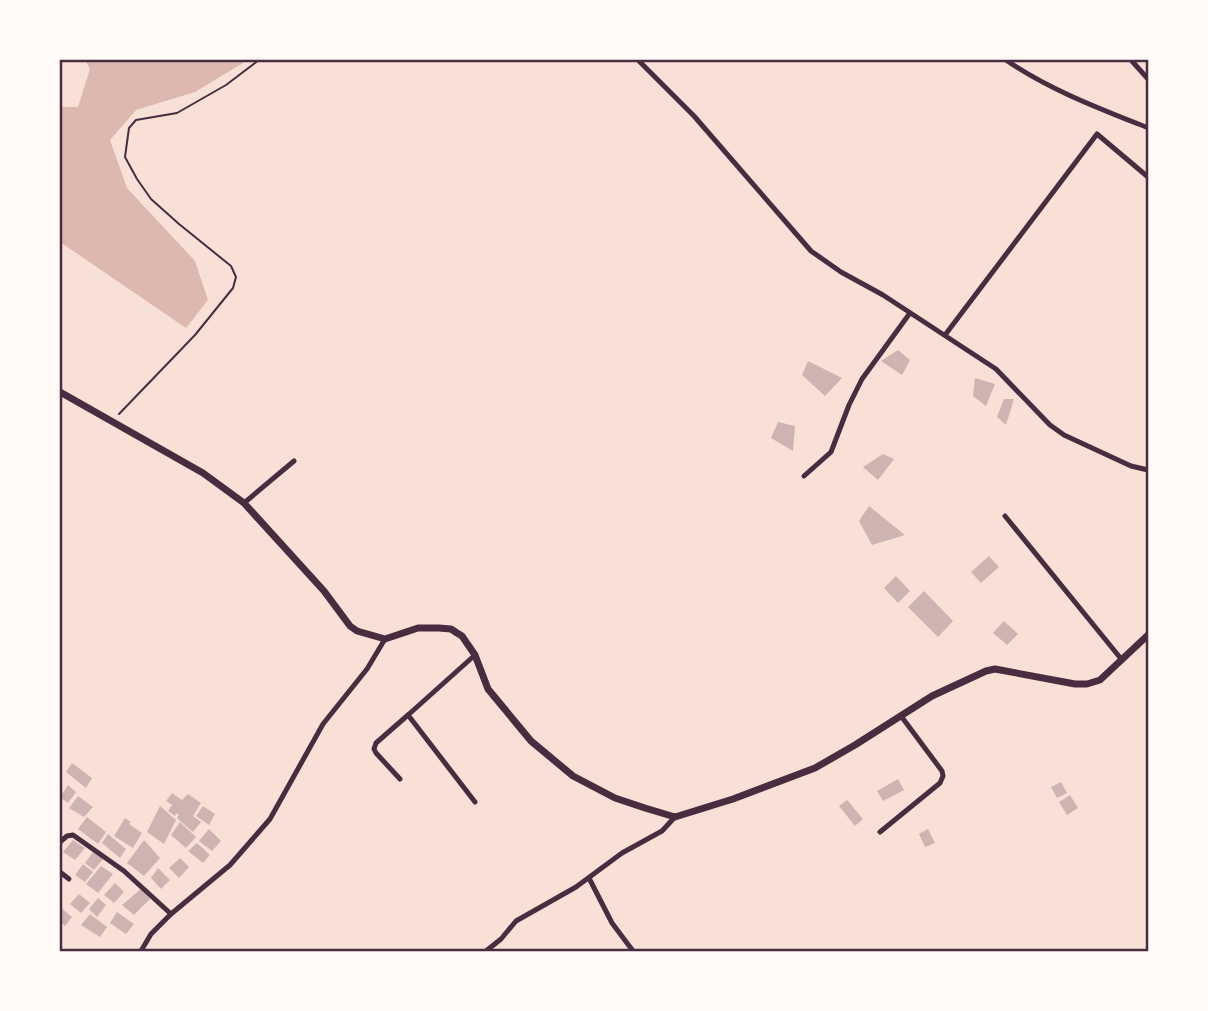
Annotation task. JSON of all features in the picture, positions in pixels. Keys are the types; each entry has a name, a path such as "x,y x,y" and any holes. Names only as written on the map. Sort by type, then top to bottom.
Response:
{"street":[{"path":"638,60 694,116 811,251 996,369 1050,425 1064,435 1131,466 1149,470"},
{"path":"1006,60 1027,74 1104,111 1149,126"},
{"path":"1131,60 1149,79"},
{"path":"945,335 1097,134 1149,177"},
{"path":"804,476 831,452 862,379 910,313"},
{"path":"60,392 203,473 244,503 357,631 386,639 418,628 439,628 451,629 462,636 475,656 488,689 530,741 573,776 615,798 675,817"},
{"path":"244,503 294,461"},
{"path":"1005,516 1122,660"},
{"path":"486,951 501,939 516,920 576,887 622,853 662,831 675,817 733,799 815,768 932,695 992,669 1087,684 1100,680 1149,635"},
{"path":"141,951 152,934 171,914 230,864 270,819 323,724 367,669 386,639"},
{"path":"400,779 376,754 376,743 475,656"},
{"path":"408,715 475,802"},
{"path":"880,832 940,783 943,776 901,716"},
{"path":"60,842 73,835 124,871 171,914"},
{"path":"60,872 69,879"},
{"path":"589,878 612,923 633,951"}],"path":[{"path":"110,421 128,406 195,335 233,288 236,277 231,266 151,199 125,157 129,128 135,120 177,113 226,85 259,60"}],"shaded area":[{"path":"85,60 248,60 195,92 136,110 110,140 127,188 195,261 208,300 186,328 60,242 60,107 78,107 90,69"}],"building":[{"path":"898,350 910,360 902,375 881,361"},
{"path":"808,361 842,378 825,396 802,375"},
{"path":"975,378 995,384 986,406 973,396"},
{"path":"1004,399 1014,399 1006,425 997,417"},
{"path":"778,422 795,426 793,451 771,438"},
{"path":"883,454 894,459 878,480 863,467"},
{"path":"869,506 905,535 872,545 859,521"},
{"path":"989,556 999,567 981,583 971,572"},
{"path":"896,576 910,591 898,603 884,588"},
{"path":"924,591 953,621 938,637 908,607"},
{"path":"1004,621 1018,634 1007,645 993,633"},
{"path":"72,763 92,778 86,788 66,772"},
{"path":"898,779 904,790 883,801 877,791"},
{"path":"1061,782 1067,793 1057,798 1051,787"},
{"path":"68,785 76,792 68,803 60,797"},
{"path":"172,793 182,800 188,794 201,803 193,816 201,822 193,832 177,818 177,813 175,816 168,811 172,805 166,801"},
{"path":"1070,795 1078,808 1067,815 1059,802"},
{"path":"78,796 93,807 84,817 69,808"},
{"path":"847,800 863,819 855,826 839,806"},
{"path":"160,806 176,820 164,844 147,832"},
{"path":"203,806 215,814 209,825 196,816"},
{"path":"87,817 106,832 98,844 78,829"},
{"path":"125,818 142,833 133,848 114,836"},
{"path":"180,822 196,837 186,848 171,835"},
{"path":"209,829 221,841 212,851 199,841"},
{"path":"928,829 935,843 925,847 919,834"},
{"path":"108,834 126,849 120,858 102,843"},
{"path":"73,840 85,848 75,860 63,852"},
{"path":"144,840 160,858 144,876 127,863"},
{"path":"197,843 210,855 203,863 188,851"},
{"path":"93,852 103,859 94,870 85,863"},
{"path":"180,858 189,867 179,878 169,868"},
{"path":"83,864 93,872 85,882 75,875"},
{"path":"101,866 113,874 98,893 86,884"},
{"path":"158,868 170,880 161,889 151,878"},
{"path":"115,883 124,892 114,903 104,895"},
{"path":"141,889 150,899 134,915 122,905"},
{"path":"79,894 90,903 81,913 70,904"},
{"path":"98,898 106,905 97,917 89,909"},
{"path":"60,907 72,917 65,926 60,922"},
{"path":"117,912 134,924 126,934 110,923"},
{"path":"90,914 107,927 100,937 81,925"}]}
